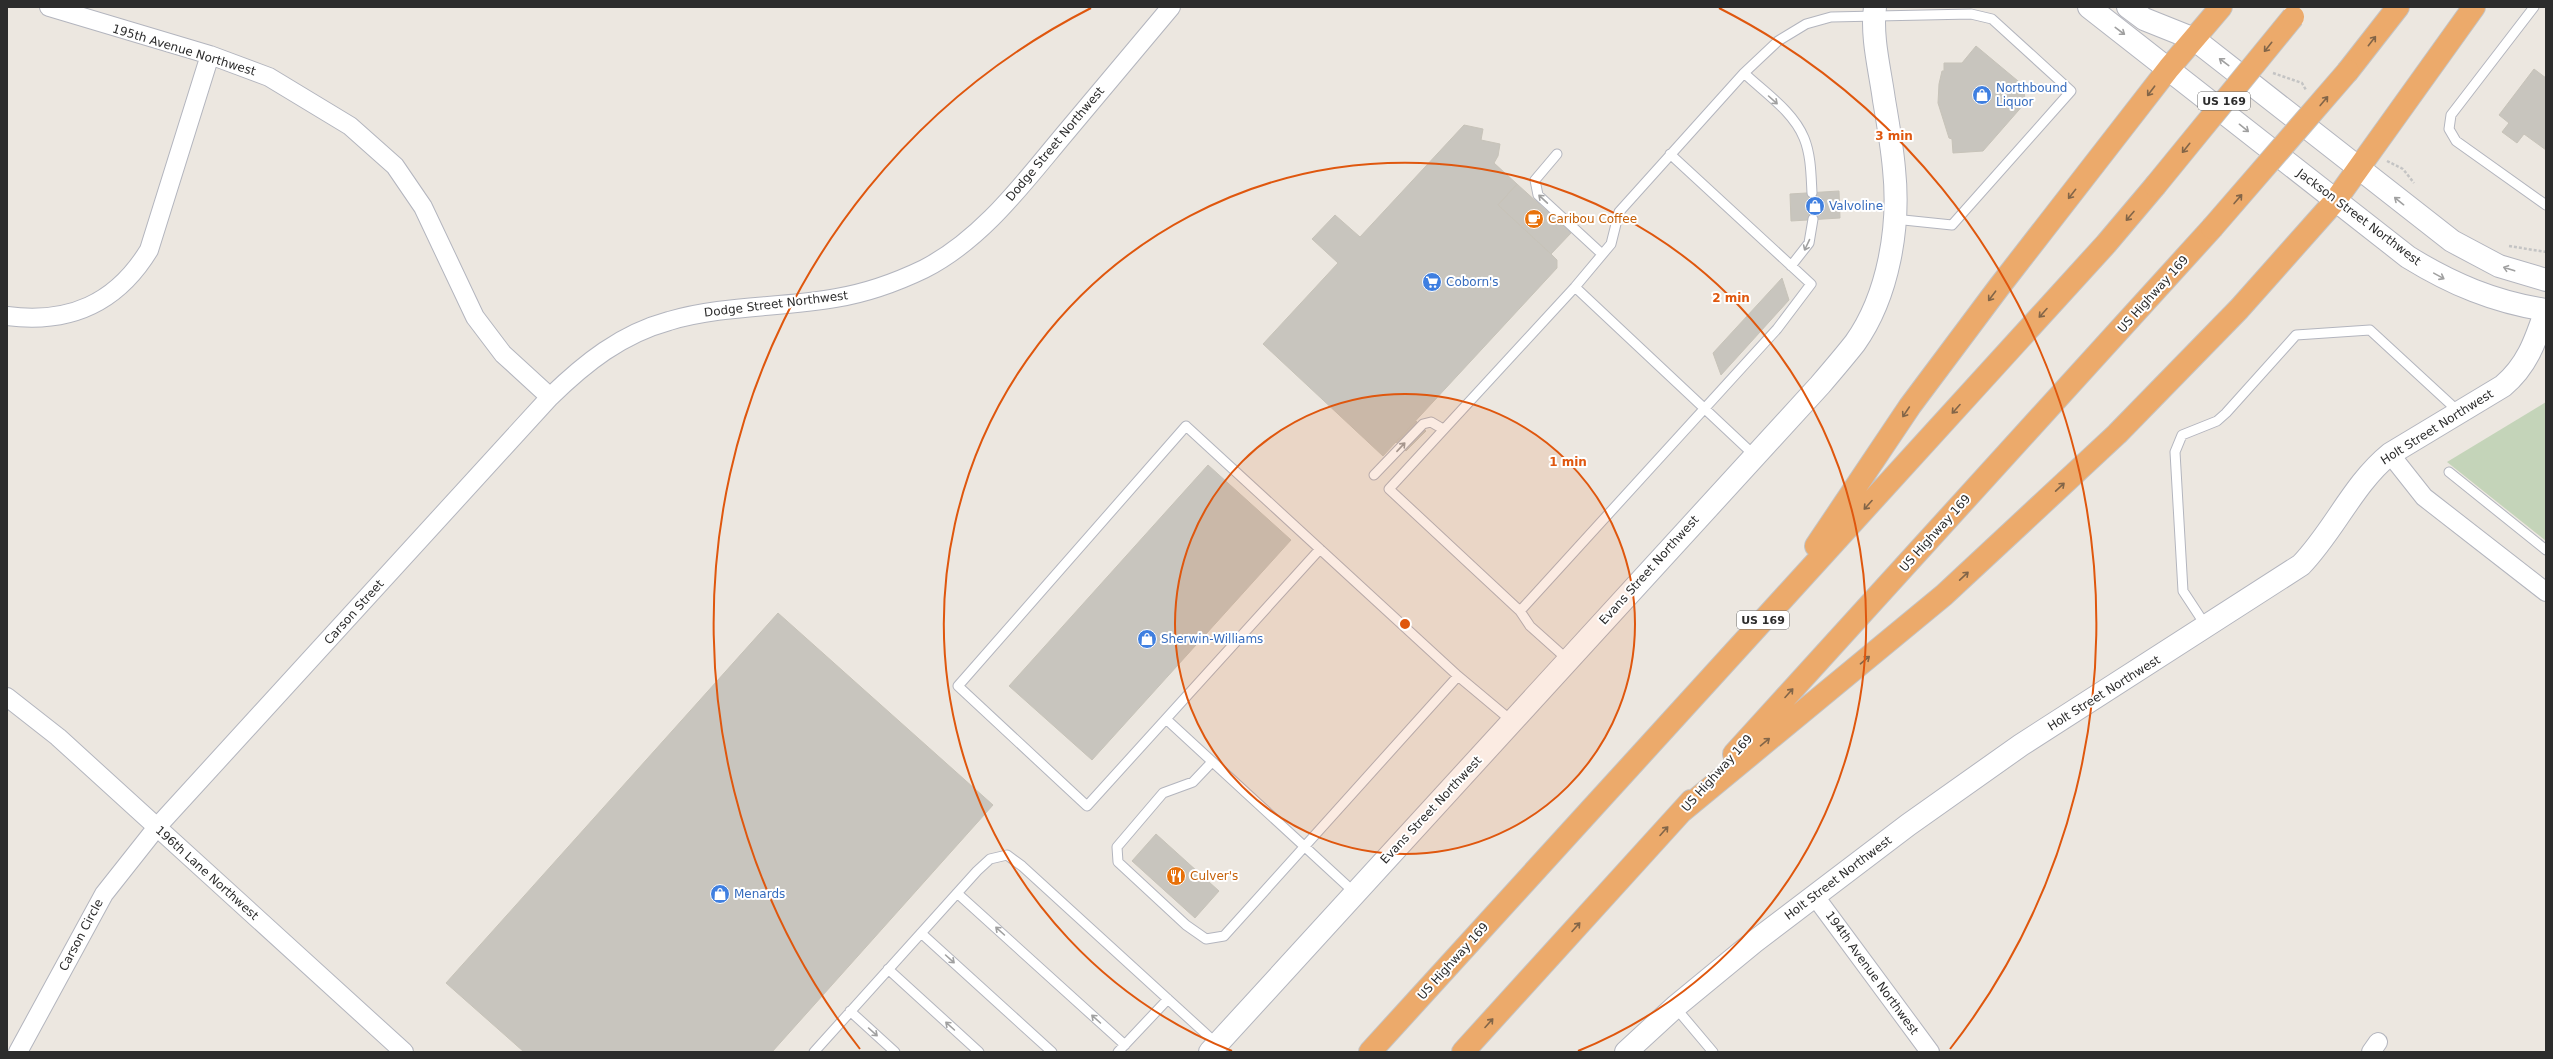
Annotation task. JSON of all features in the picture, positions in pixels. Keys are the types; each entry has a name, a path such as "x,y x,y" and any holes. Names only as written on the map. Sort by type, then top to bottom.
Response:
{"highway":[{"path":"1776,606 1910,406 2169,68 2221,7"},
{"name":"US Highway 169","path":"1463,1052 2212,228 2348,71 2398,7"},
{"path":"1681,812 1944,595 2117,434 2239,309 2335,201 2360,169 2474,7"},
{"name":"US Highway 169","path":"1370,1052 2106,244 2296,12"}],"street":[{"name":"195th Avenue Northwest","path":"49,7 210,55 269,77 350,126 395,166 423,206 475,317 502,354 550,397"},
{"name":"Dodge Street Northwest","path":"550,397 583,365 620,341 667,321 704,312 836,298 880,287 923,269 958,249 1012,197 1171,7"},
{"name":"Jackson Street Northwest","path":"2089,7 2169,68 2335,201 2408,257 2457,286 2502,302 2546,310"},
{"name":"Evans Street Northwest","path":"1214,1048 1513,722 1754,455 1820,385 1856,342 1866,323 1886,272 1894,219 1894,169 1874,11"},
{"path":"2139,11 2194,39 2452,241 2499,266 2546,280"},
{"path":"7,316 32,319 61,316 87,308 116,291 136,271 149,250 210,55"},
{"name":"Holt Street Northwest","path":"1626,1052 1675,1007 1814,895 2021,745 2207,628 2301,565 2320,543 2376,466 2390,454 2503,386 2521,369 2535,342 2546,310"},
{"name":"Carson Street","path":"157,827 550,397"},
{"path":"2390,454 2424,497 2546,592"},
{"name":"196th Lane Northwest","path":"7,697 58,737 404,1052"},
{"name":"Carson Circle","path":"18,1052 104,894 157,827"},
{"name":"194th Avenue Northwest","path":"1814,895 1930,1052"}],"lane":[{"path":"2534,7 2451,115 2449,129 2456,141 2546,205"},
{"path":"1568,660 1530,626 1520,611 1389,489 1574,287 1611,244 1619,212 1744,73 1778,41 1806,24 1831,17 1874,11 1971,14 1992,19 2070,91 1952,225 1894,219"},
{"path":"1744,73 1786,111 1797,125 1808,153 1812,193"},
{"path":"1557,154 1535,180 1538,195 1602,254"},
{"path":"1520,611 1777,329 1812,284 1670,154"},
{"path":"1791,266 1809,243 1813,219"},
{"path":"1574,287 1754,455"},
{"path":"2207,628 2182,591 2175,452 2177,443 2189,431 2217,421 2296,335 2370,330 2459,412"},
{"path":"1374,475 1422,424 1431,422 1443,429"},
{"path":"1320,549 1087,806 958,686 1186,426 1320,549 1458,676 1513,722"},
{"path":"2449,472 2546,550"},
{"path":"1212,762 1193,782 1163,793 1117,847 1118,862 1186,925 1206,939 1224,936 1458,676"},
{"path":"1166,718 1355,893"},
{"path":"817,1051 850,1011 957,893 990,859 1007,855 1022,866 1168,999 1214,1048"},
{"path":"957,893 1122,1049 1168,999"},
{"path":"921,933 1052,1052"},
{"path":"888,969 979,1052"},
{"path":"1675,1007 1712,1052"},
{"path":"850,1011 895,1052"}],"green space":[{"path":"2546,402 2546,541 2447,462"}],"building":[{"name":"Northbound Liquor","path":"1976,46 2024,86 2025,103 1983,151 1953,153 1952,139 1949,138 1938,103 1939,84 1942,71 1944,71 1944,63 1962,63"},
{"path":"2534,69 2546,78 2546,150 2524,134 2517,143 2502,132 2509,123 2499,115"},
{"name":"Coborn's","path":"1464,125 1483,129 1481,140 1500,144 1498,156 1494,163 1517,184 1498,205 1557,260 1557,268 1383,456 1263,344 1338,263 1312,239 1335,215 1360,237"},
{"name":"Caribou Coffee","path":"1517,184 1571,233 1551,254 1498,205"},
{"name":"Valvoline","path":"1839,191 1840,218 1791,221 1790,194"},
{"path":"1782,278 1789,300 1721,375 1713,353"},
{"path":"1416,421 1426,431 1406,451 1396,442"},
{"path":"1208,465 1291,540 1092,760 1009,686"},
{"name":"Menards","path":"778,613 993,805 772,1052 524,1052 446,983"},
{"name":"Culver's","path":"1156,834 1219,891 1195,918 1132,861"}],"place":[{"name":"Northbound Liquor","path":"1982,95"},
{"name":"Valvoline","path":"1815,206"},
{"name":"Caribou Coffee","path":"1534,219"},
{"name":"Coborn's","path":"1432,282"},
{"name":"Sherwin-Williams","path":"1147,639"},
{"name":"Culver's","path":"1176,876"},
{"name":"Menards","path":"720,894"}]}
